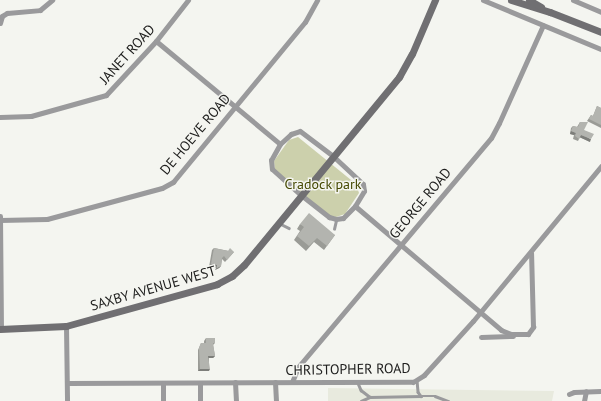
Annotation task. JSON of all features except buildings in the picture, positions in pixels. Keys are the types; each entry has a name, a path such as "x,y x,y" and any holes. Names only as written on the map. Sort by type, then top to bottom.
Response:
{"street":[{"path":"0,22 2,16 7,13 40,10 52,0"},
{"name":"JANET ROAD","path":"0,117 31,116 103,96 114,87 156,41 188,0"},
{"name":"DE HOEVE ROAD","path":"0,220 42,220 168,185 177,177 234,106 305,22 317,0"},
{"name":"SAXBY AVENUE WEST","path":"0,329 66,326 226,280 244,265 403,72 435,0"},
{"path":"483,0 601,49"},
{"path":"511,0 550,12 601,32"},
{"path":"529,0 550,12"},
{"path":"573,0 601,12"},
{"name":"GEORGE ROAD","path":"292,382 298,367 495,132 543,25"},
{"path":"156,41 280,144"},
{"path":"300,131 333,156 363,184 364,191 355,206 343,218 336,219 330,217 301,195 272,169 271,160 280,144 291,134 300,131"},
{"name":"CHRISTOPHER ROAD","path":"68,383 413,382 424,375 480,312 600,169"},
{"path":"355,206 400,246 502,330 512,334 522,335"},
{"path":"0,216 0,329"},
{"path":"481,337 522,335 531,332 534,324 531,253"},
{"path":"66,326 68,383 67,401"},
{"path":"235,382 236,401"},
{"path":"275,382 276,401"},
{"path":"163,383 163,401"},
{"path":"200,383 200,401"},
{"path":"584,401 586,391"},
{"path":"569,394 574,392 601,391"}],"lane":[{"path":"334,229 336,219"},
{"path":"279,223 288,228"},
{"path":"417,380 418,392 421,396"},
{"path":"358,382 361,390 370,397"},
{"path":"361,401 370,397 434,396 448,401"}],"shaded area":[{"path":"328,388 554,391 552,401 328,401"}],"green space":[{"name":"Cradock park","path":"298,137 356,184 359,193 345,214 336,217 329,216 275,170 274,161 289,140"}]}
